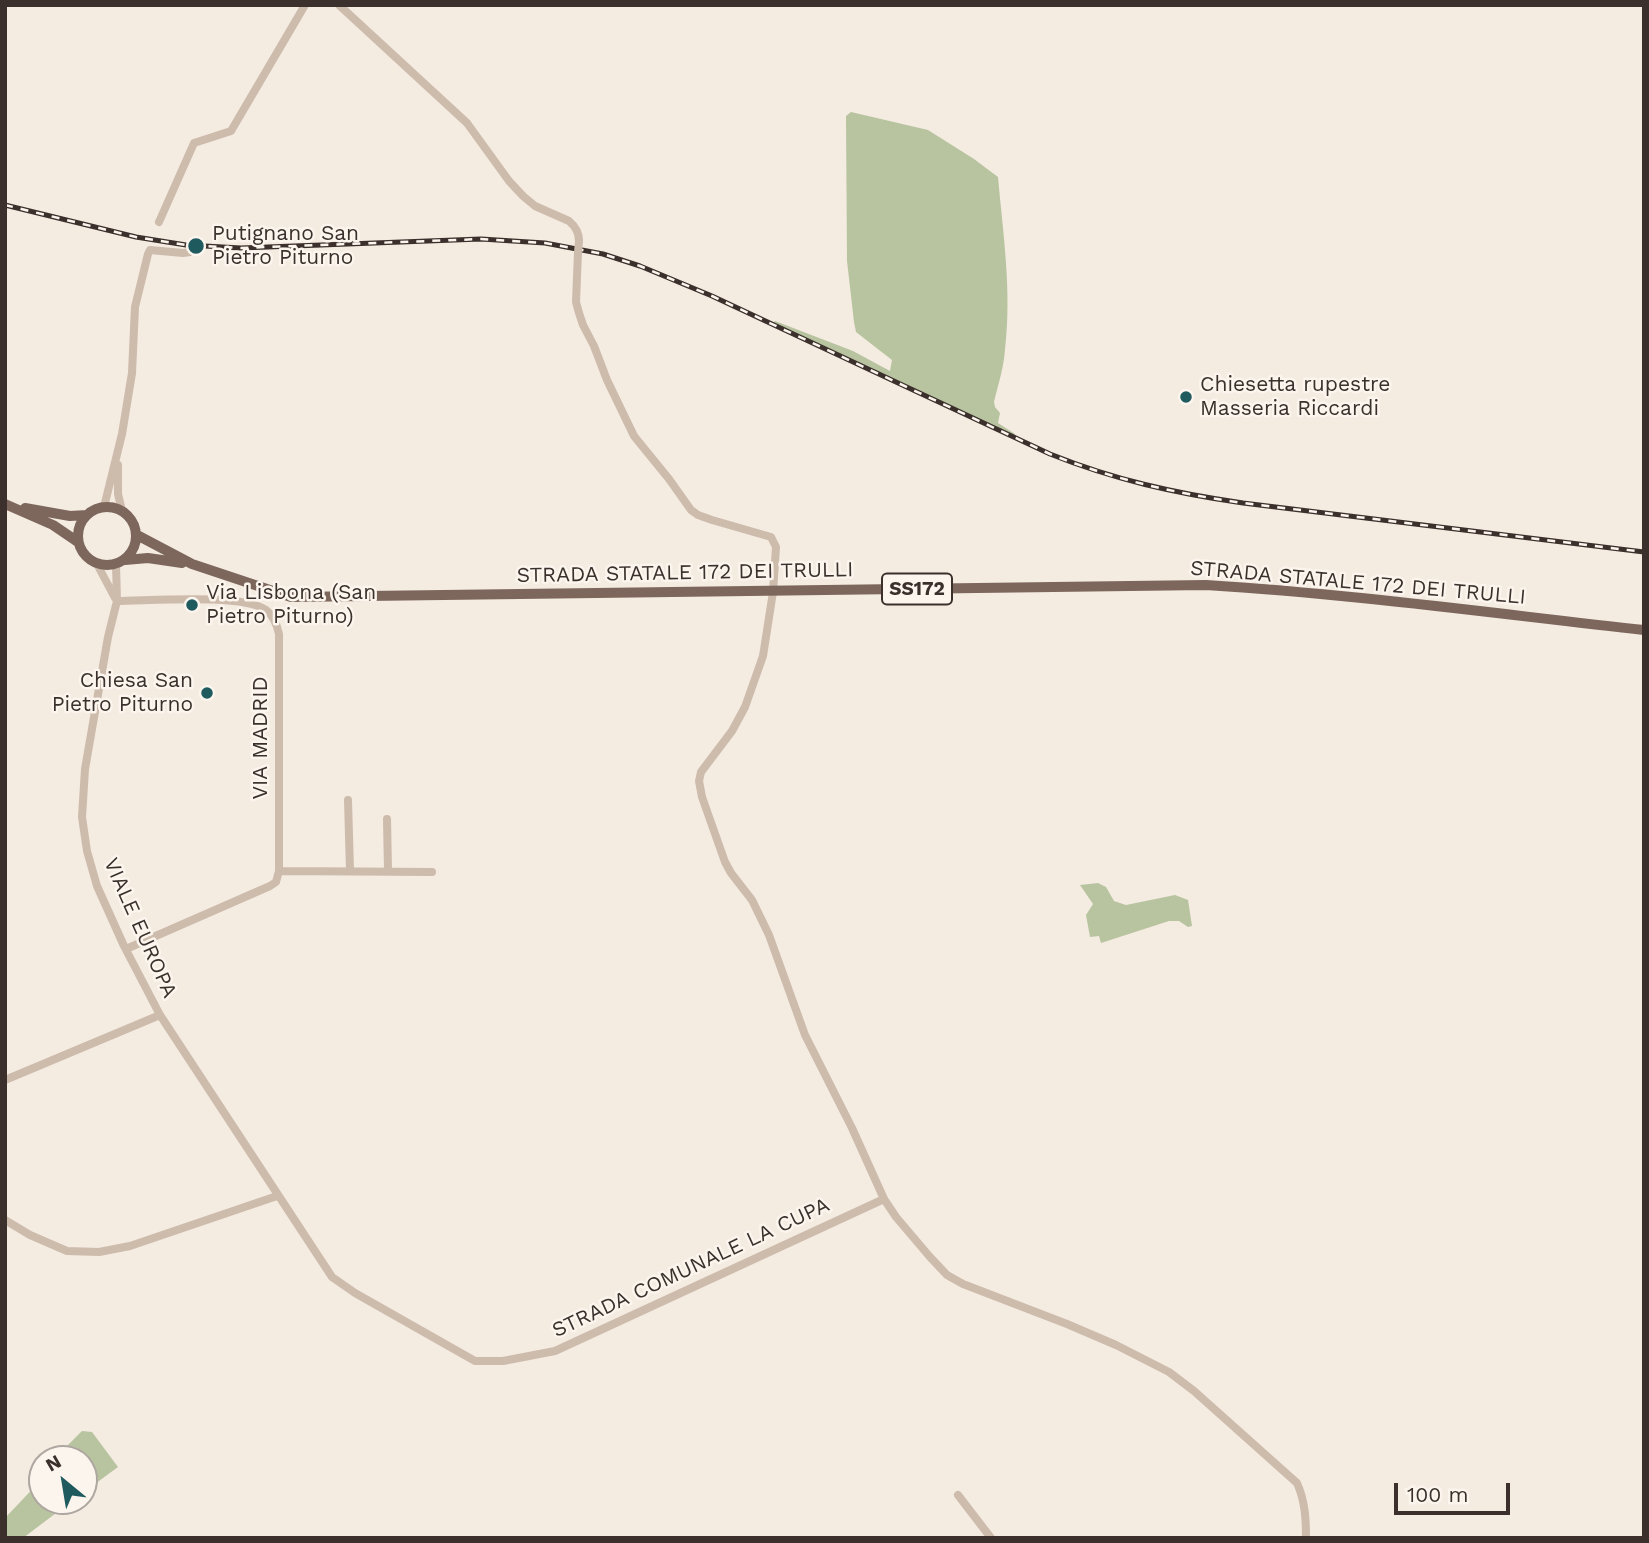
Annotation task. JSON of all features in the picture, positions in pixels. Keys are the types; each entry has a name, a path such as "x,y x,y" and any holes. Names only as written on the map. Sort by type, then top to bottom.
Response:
{"main road":[{"path":"8,505 70,516 87,515"},
{"path":"8,505 54,525 78,542"},
{"path":"104,507 122,511 130,517 137,535 131,553 120,562 106,566 88,559 78,542 81,523 94,510 104,507"},
{"name":"STRADA STATALE 172 DEI TRULLI","path":"137,535 192,564 291,597 1206,585 1402,603 1644,630"},
{"name":"STRADA STATALE 172 DEI TRULLI","path":"120,562 148,558 192,564"}],"street":[{"path":"159,222 194,143 231,131 305,5"},
{"path":"339,5 467,123 523,196 535,205 569,220 576,228 579,236 576,302 579,313 634,436 691,510 712,520 771,537 774,541 776,547 773,592 762,656 750,695 732,732 701,772 699,781 725,862 752,900 769,935 805,1035 884,1199 896,1217 947,1275 963,1284 1116,1345 1169,1372 1194,1391 1297,1483 1304,1506 1306,1538"},
{"path":"104,507 118,452 132,373 135,307 148,254 150,250 190,252"},
{"path":"118,452 118,494 122,511"},
{"name":"VIALE EUROPA","path":"120,562 117,601 85,769 82,817 87,852 97,886 160,1015 277,1196"},
{"path":"97,564 117,601"},
{"name":"VIA MADRID","path":"117,601 232,600 265,610 277,625 279,871"},
{"path":"348,800 350,871"},
{"path":"387,820 388,871"},
{"path":"126,949 270,886 276,882 279,871 432,872"},
{"path":"5,1080 160,1015"},
{"path":"5,1220 30,1235 67,1251 99,1252 130,1246 277,1196"},
{"name":"STRADA COMUNALE LA CUPA","path":"277,1196 332,1277 355,1293 475,1361 503,1361 555,1351 884,1199"},
{"path":"958,1496 991,1538"}],"green space":[{"path":"851,112 928,130 998,177 1008,306 1004,356 994,402 1000,413 998,423 1015,434 1013,437 773,323 775,321 853,351 890,371 892,360 856,332 854,322 847,261 846,116"},
{"path":"1098,883 1106,887 1114,901 1126,905 1175,895 1188,900 1192,926 1188,927 1179,921 1169,921 1101,943 1099,936 1090,937 1086,915 1093,904 1080,885"},
{"path":"82,1431 92,1432 118,1467 98,1482 98,1445 68,1445"},
{"path":"28,1494 28,1515 53,1515 23,1538 5,1538 5,1518"}],"railway":[{"path":"5,205 136,237 186,245 241,248 481,239 545,243 603,254 640,266 712,296 1050,454 1121,478 1193,495 1243,503 1644,552"}],"place":[{"name":"Putignano San Pietro Piturno","path":"196,246"},
{"name":"Chiesetta rupestre Masseria Riccardi","path":"1186,397"},
{"name":"Via Lisbona (San Pietro Piturno)","path":"192,605"},
{"name":"Chiesa San Pietro Piturno","path":"207,693"}]}
